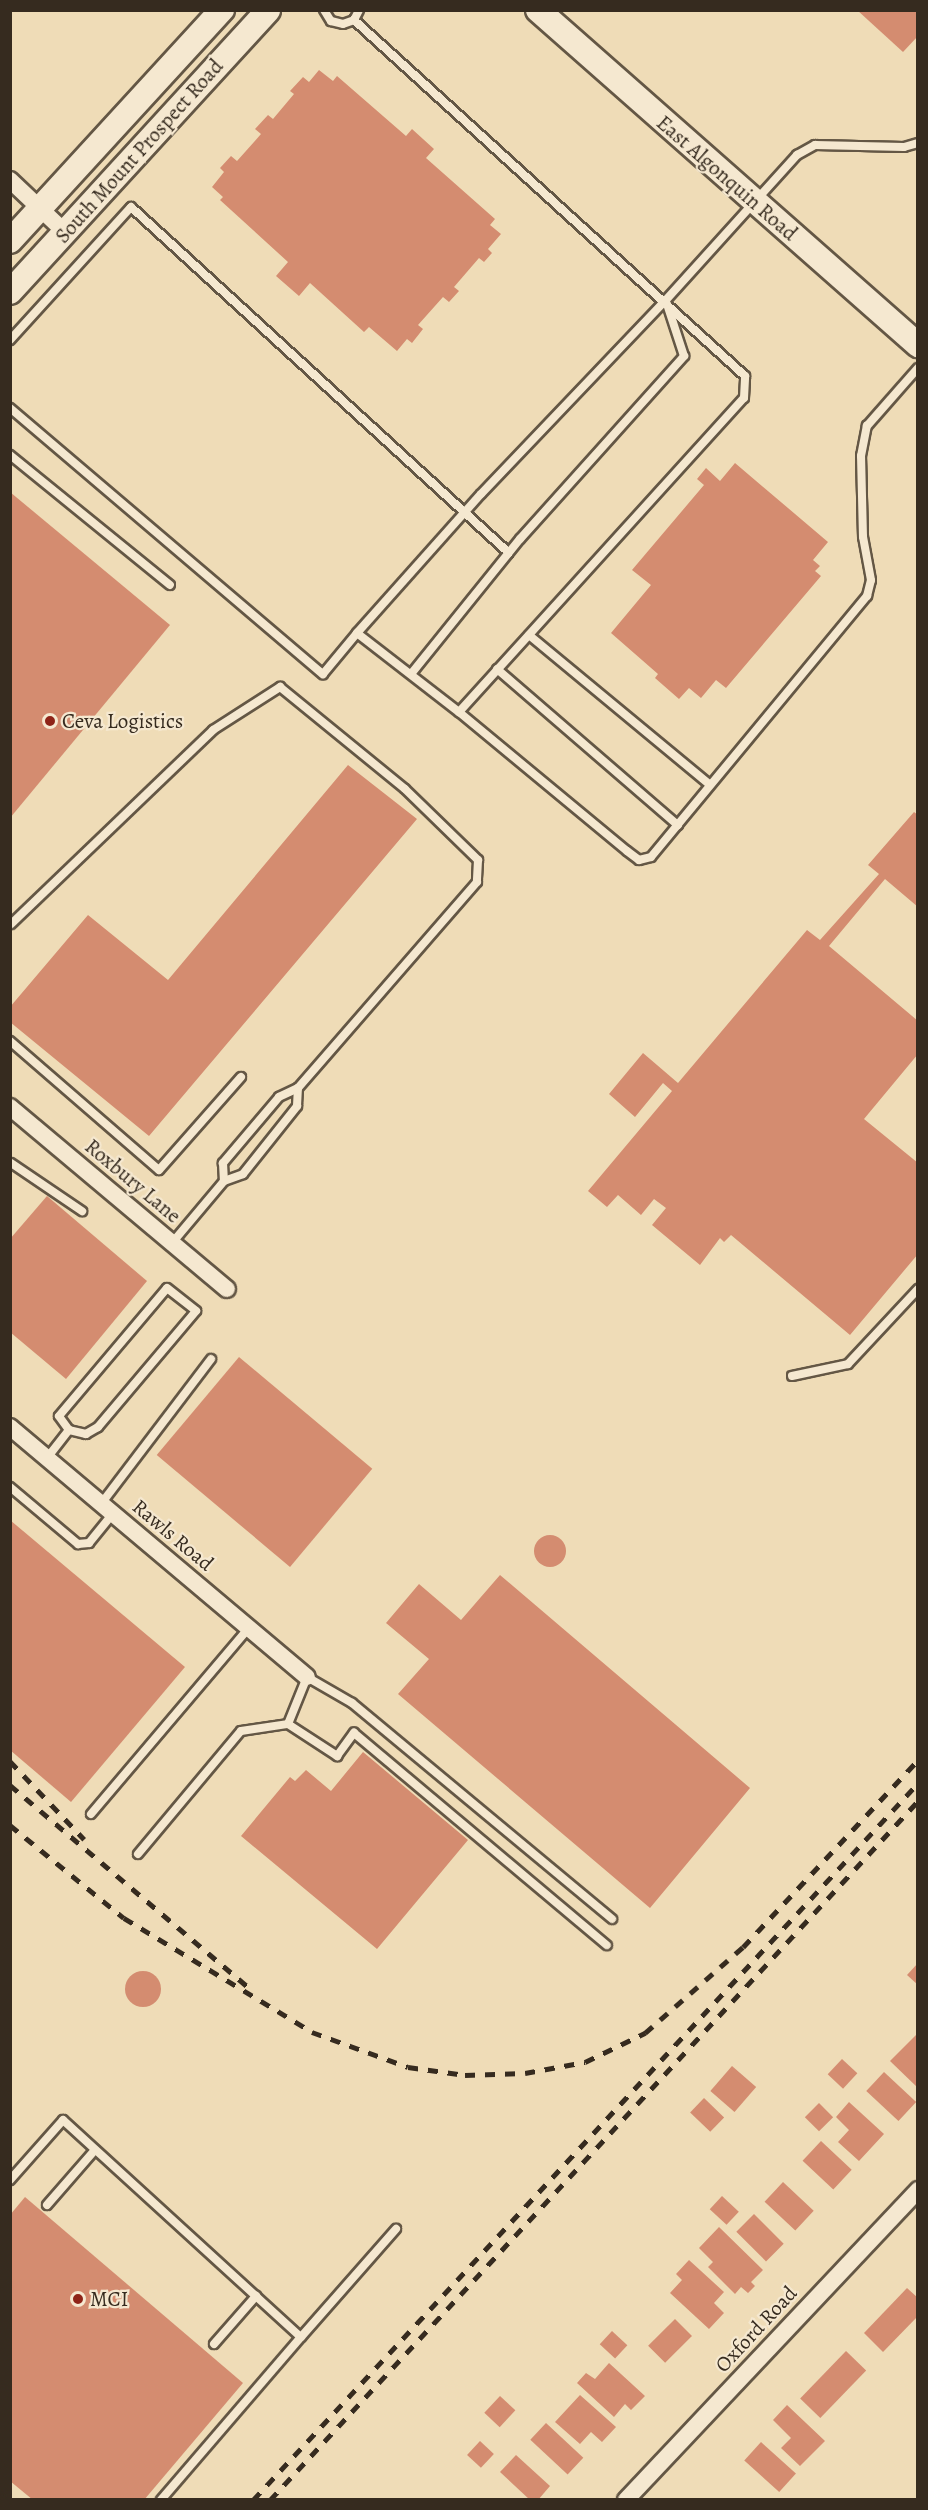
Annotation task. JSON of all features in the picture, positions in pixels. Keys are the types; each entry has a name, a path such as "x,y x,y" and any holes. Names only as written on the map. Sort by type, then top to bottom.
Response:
{"main road":[{"name":"South Mount Prospect Road","path":"10,241 222,10"},
{"name":"South Mount Prospect Road","path":"10,292 268,10"},
{"name":"East Algonquin Road","path":"538,10 918,345"}],"street":[{"path":"10,180 65,232"},
{"name":"Roxbury Lane","path":"10,1107 227,1289"},
{"name":"Rawls Road","path":"10,1427 307,1677"},
{"name":"Oxford Road","path":"627,2499 918,2190"}],"lane":[{"path":"324,10 337,24 354,20"},
{"path":"354,20 359,10"},
{"path":"354,20 666,301 745,376 744,398 459,712"},
{"path":"10,408 323,674 464,513 666,301 752,200 797,154 815,145 904,147 918,143"},
{"path":"10,340 131,207 509,553"},
{"path":"411,674 509,553 684,356 666,301"},
{"path":"357,633 459,712 639,860 651,857 867,596 871,580 863,537 861,456 867,426 918,368"},
{"path":"10,455 170,585"},
{"path":"529,634 710,785"},
{"path":"497,669 678,825"},
{"path":"11,924 213,730 280,687 405,789 478,860 477,882 298,1088 279,1097 223,1163 224,1182"},
{"path":"10,1041 159,1170 241,1077"},
{"path":"172,1243 224,1182 243,1174 297,1106 298,1088"},
{"path":"11,1164 82,1211"},
{"path":"167,1288 196,1311 98,1427 86,1434 69,1430 59,1416 167,1288"},
{"path":"792,1376 848,1364 918,1289"},
{"path":"10,1487 78,1544 89,1543 107,1509 211,1359"},
{"path":"47,1458 69,1430"},
{"path":"91,1814 249,1628"},
{"path":"288,1724 307,1677 352,1703 612,1919"},
{"path":"138,1854 240,1731 288,1724 337,1756 354,1733 607,1945"},
{"path":"10,2180 63,2120 301,2337"},
{"path":"47,2205 95,2150"},
{"path":"161,2499 396,2229"},
{"path":"214,2344 256,2296"}],"building":[{"path":"857,10 918,10 918,36 903,52"},
{"path":"319,70 333,81 337,76 406,136 412,129 434,149 426,158 495,219 490,225 501,234 488,249 492,253 484,262 479,258 454,287 459,291 449,302 443,297 418,325 423,329 412,343 407,339 397,351 369,327 364,332 310,283 299,296 276,276 288,262 220,200 223,197 212,187 224,172 220,168 231,156 237,161 261,134 255,129 268,115 273,119 294,94 290,91 303,77 309,82"},
{"path":"735,463 828,542 813,560 820,566 815,571 821,576 726,688 716,680 701,698 689,688 679,699 655,678 658,674 611,633 651,585 632,570 704,485 697,479 706,468 720,481"},
{"name":"Ceva Logistics","path":"10,492 170,625 10,818"},
{"path":"348,765 417,819 149,1136 10,1022 10,1007 88,915 168,980"},
{"path":"914,812 918,815 918,907 885,879 829,946 918,1021 918,1054 864,1119 918,1163 918,1254 850,1335 731,1235 724,1242 720,1238 700,1265 652,1225 666,1208 654,1199 641,1215 618,1195 607,1207 588,1191 672,1091 663,1083 635,1117 609,1094 643,1053 678,1083 807,930 820,940 879,874 868,865"},
{"path":"47,1196 147,1281 66,1379 10,1332 10,1239"},
{"path":"239,1357 372,1469 290,1567 157,1455"},
{"path":"10,1520 185,1667 71,1802 10,1750"},
{"path":"550,1535 561,1540 566,1551 561,1562 550,1567 539,1562 534,1551 539,1540"},
{"path":"500,1575 750,1788 650,1908 398,1694 429,1659 386,1623 419,1584 461,1620"},
{"path":"363,1752 468,1840 377,1949 241,1836 290,1777 295,1781 306,1770 331,1791"},
{"path":"918,1963 918,1985 907,1975"},
{"path":"143,1971 155,1977 161,1989 155,2001 143,2007 131,2001 125,1989 131,1977"},
{"path":"918,2033 918,2088 890,2061"},
{"path":"842,2059 857,2073 843,2089 828,2074"},
{"path":"732,2066 756,2087 735,2112 710,2091"},
{"path":"884,2072 916,2102 898,2121 866,2091"},
{"path":"704,2098 724,2117 710,2132 690,2112"},
{"path":"849,2102 884,2134 859,2161 838,2142 849,2130 836,2117"},
{"path":"819,2103 833,2117 819,2131 805,2117"},
{"path":"821,2141 852,2170 833,2189 803,2161"},
{"path":"783,2182 814,2211 795,2230 765,2202"},
{"path":"722,2196 739,2212 727,2225 710,2209"},
{"name":"MCI","path":"25,2197 243,2383 144,2500 33,2500 10,2481 10,2215"},
{"path":"754,2214 784,2244 766,2261 736,2232"},
{"path":"719,2227 763,2270 751,2282 755,2286 748,2293 741,2287 735,2294 708,2267 713,2262 699,2248"},
{"path":"689,2260 724,2292 714,2303 724,2313 709,2329 670,2293 682,2280 676,2274"},
{"path":"907,2288 918,2298 918,2316 883,2352 864,2333"},
{"path":"675,2319 692,2336 665,2363 648,2346"},
{"path":"612,2331 627,2345 615,2358 600,2344"},
{"path":"846,2351 866,2370 820,2418 800,2398"},
{"path":"609,2363 645,2396 631,2410 625,2404 614,2417 577,2383 586,2373 595,2379"},
{"path":"580,2395 616,2427 602,2442 591,2432 580,2444 555,2422"},
{"path":"500,2396 515,2410 500,2427 484,2413"},
{"path":"787,2405 825,2441 800,2466 781,2448 791,2438 773,2420"},
{"path":"546,2423 583,2458 568,2475 530,2440"},
{"path":"480,2441 494,2454 481,2468 467,2455"},
{"path":"761,2442 796,2473 779,2492 744,2461"},
{"path":"516,2455 550,2486 538,2500 530,2500 500,2472"}],"railway":[{"path":"10,1825 124,1918 312,2032 408,2067 465,2075 525,2073 585,2062 645,2033 743,1947 918,1760"},
{"path":"10,1761 84,1839"},
{"path":"253,2500 918,1783"},
{"path":"10,1785 248,1987"},
{"path":"270,2500 918,1801"}],"place":[{"name":"Ceva Logistics","path":"50,721"},
{"name":"MCI","path":"78,2299"}]}
